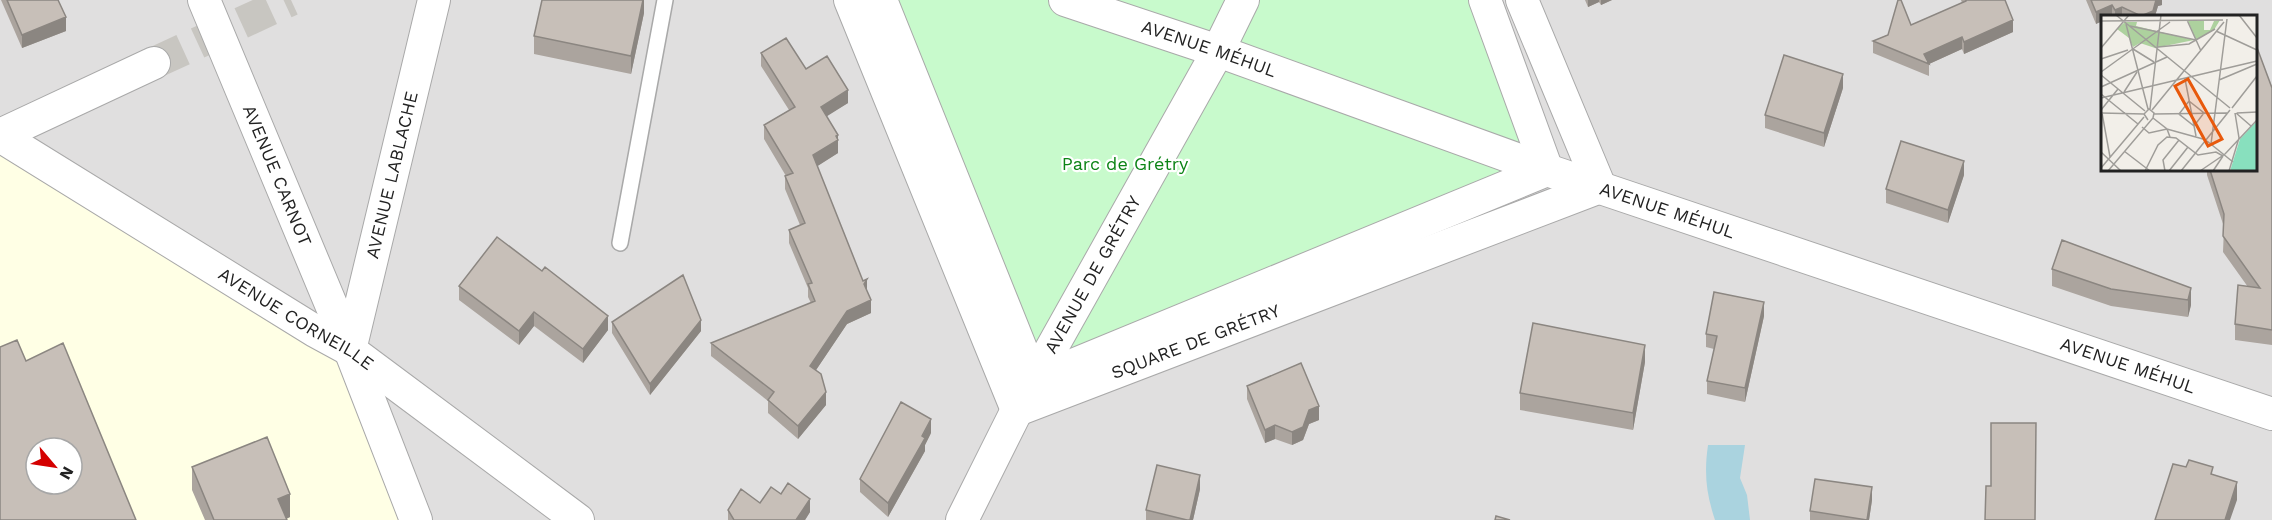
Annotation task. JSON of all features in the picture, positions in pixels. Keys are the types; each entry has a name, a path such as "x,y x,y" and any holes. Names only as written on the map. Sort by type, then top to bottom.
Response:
{"street":[{"name":"AVENUE CARNOT","path":"204,0 350,350 416,520"},
{"name":"AVENUE LABLACHE","path":"350,350 434,0"},
{"path":"850,0 1017,410"},
{"path":"880,0 1034,381"},
{"name":"AVENUE MÉHUL","path":"1065,0 1218,51 1547,170 2272,414"},
{"name":"AVENUE DE GRÉTRY","path":"962,520 1017,410 1218,51 1243,0"},
{"path":"1485,0 1547,170"},
{"path":"1522,0 1600,187"},
{"path":"0,136 154,63"},
{"name":"AVENUE CORNEILLE","path":"0,136 315,332 350,350 578,520"},
{"name":"SQUARE DE GRÉTRY","path":"1034,381 1547,170"},
{"name":"SQUARE DE GRÉTRY","path":"1017,410 1600,187"}],"lane":[{"path":"620,243 665,0"}],"shaded area":[{"path":"0,0 2272,0 2272,520 0,520"},
{"path":"0,136 350,350 416,520 0,520"}],"green space":[{"name":"Parc de Grétry","path":"881,0 1485,0 1547,170 1034,381"}],"water":[{"path":"1708,445 1745,445 1740,478 1747,495 1750,520 1715,520 1707,483"}],"building":[{"path":"7,0 58,0 66,17 22,35"},
{"path":"542,0 643,0 631,56 534,36"},
{"path":"1898,0 1901,0 1911,25 1966,0 2005,0 2013,20 1964,42 1962,37 1924,54 1929,64 1873,41 1888,35"},
{"path":"2091,0 2156,0 2153,11 2143,15 2122,7 2115,10 2112,5 2096,12"},
{"path":"786,38 806,69 827,56 848,90 821,107 838,135 836,136 838,140 813,155 863,281 867,279 864,284 871,300 847,311 810,366 821,374 826,392 798,426 768,400 774,392 711,343 815,301 808,284 812,283 789,230 805,223 785,176 793,173 764,125 795,107 761,53"},
{"path":"2257,48 2272,88 2272,330 2235,324 2238,285 2260,288 2223,236 2224,214 2210,171 2257,171"},
{"path":"1784,55 1843,74 1824,133 1765,115"},
{"path":"1901,141 1964,161 1948,210 1886,189"},
{"path":"497,237 542,271 545,267 608,316 583,349 534,312 519,331 459,286"},
{"path":"2062,240 2191,288 2188,300 2111,289 2052,269"},
{"path":"683,275 701,320 650,384 612,322"},
{"path":"1714,292 1764,302 1745,388 1707,381 1717,336 1706,334"},
{"path":"1533,323 1645,345 1633,413 1520,393"},
{"path":"17,340 26,361 63,343 136,520 0,520 0,347"},
{"path":"1301,363 1319,406 1309,410 1303,427 1292,432 1275,425 1265,430 1247,386"},
{"path":"901,402 931,419 922,436 925,438 888,503 860,479"},
{"path":"1991,423 2036,423 2035,520 1985,520 1986,486 1991,486"},
{"path":"267,437 290,494 278,499 287,520 214,520 192,467"},
{"path":"2189,460 2213,467 2211,474 2237,482 2225,520 2155,520 2173,464 2186,467"},
{"path":"1157,465 1200,475 1190,520 1146,510"},
{"path":"1815,479 1872,487 1867,520 1810,511"},
{"path":"788,483 810,499 796,520 734,520 728,510 741,489 760,503 771,487 781,494"},
{"path":"1496,516 1510,520 1495,520"}],"tunnel":[{"path":"154,63 291,0"}]}
